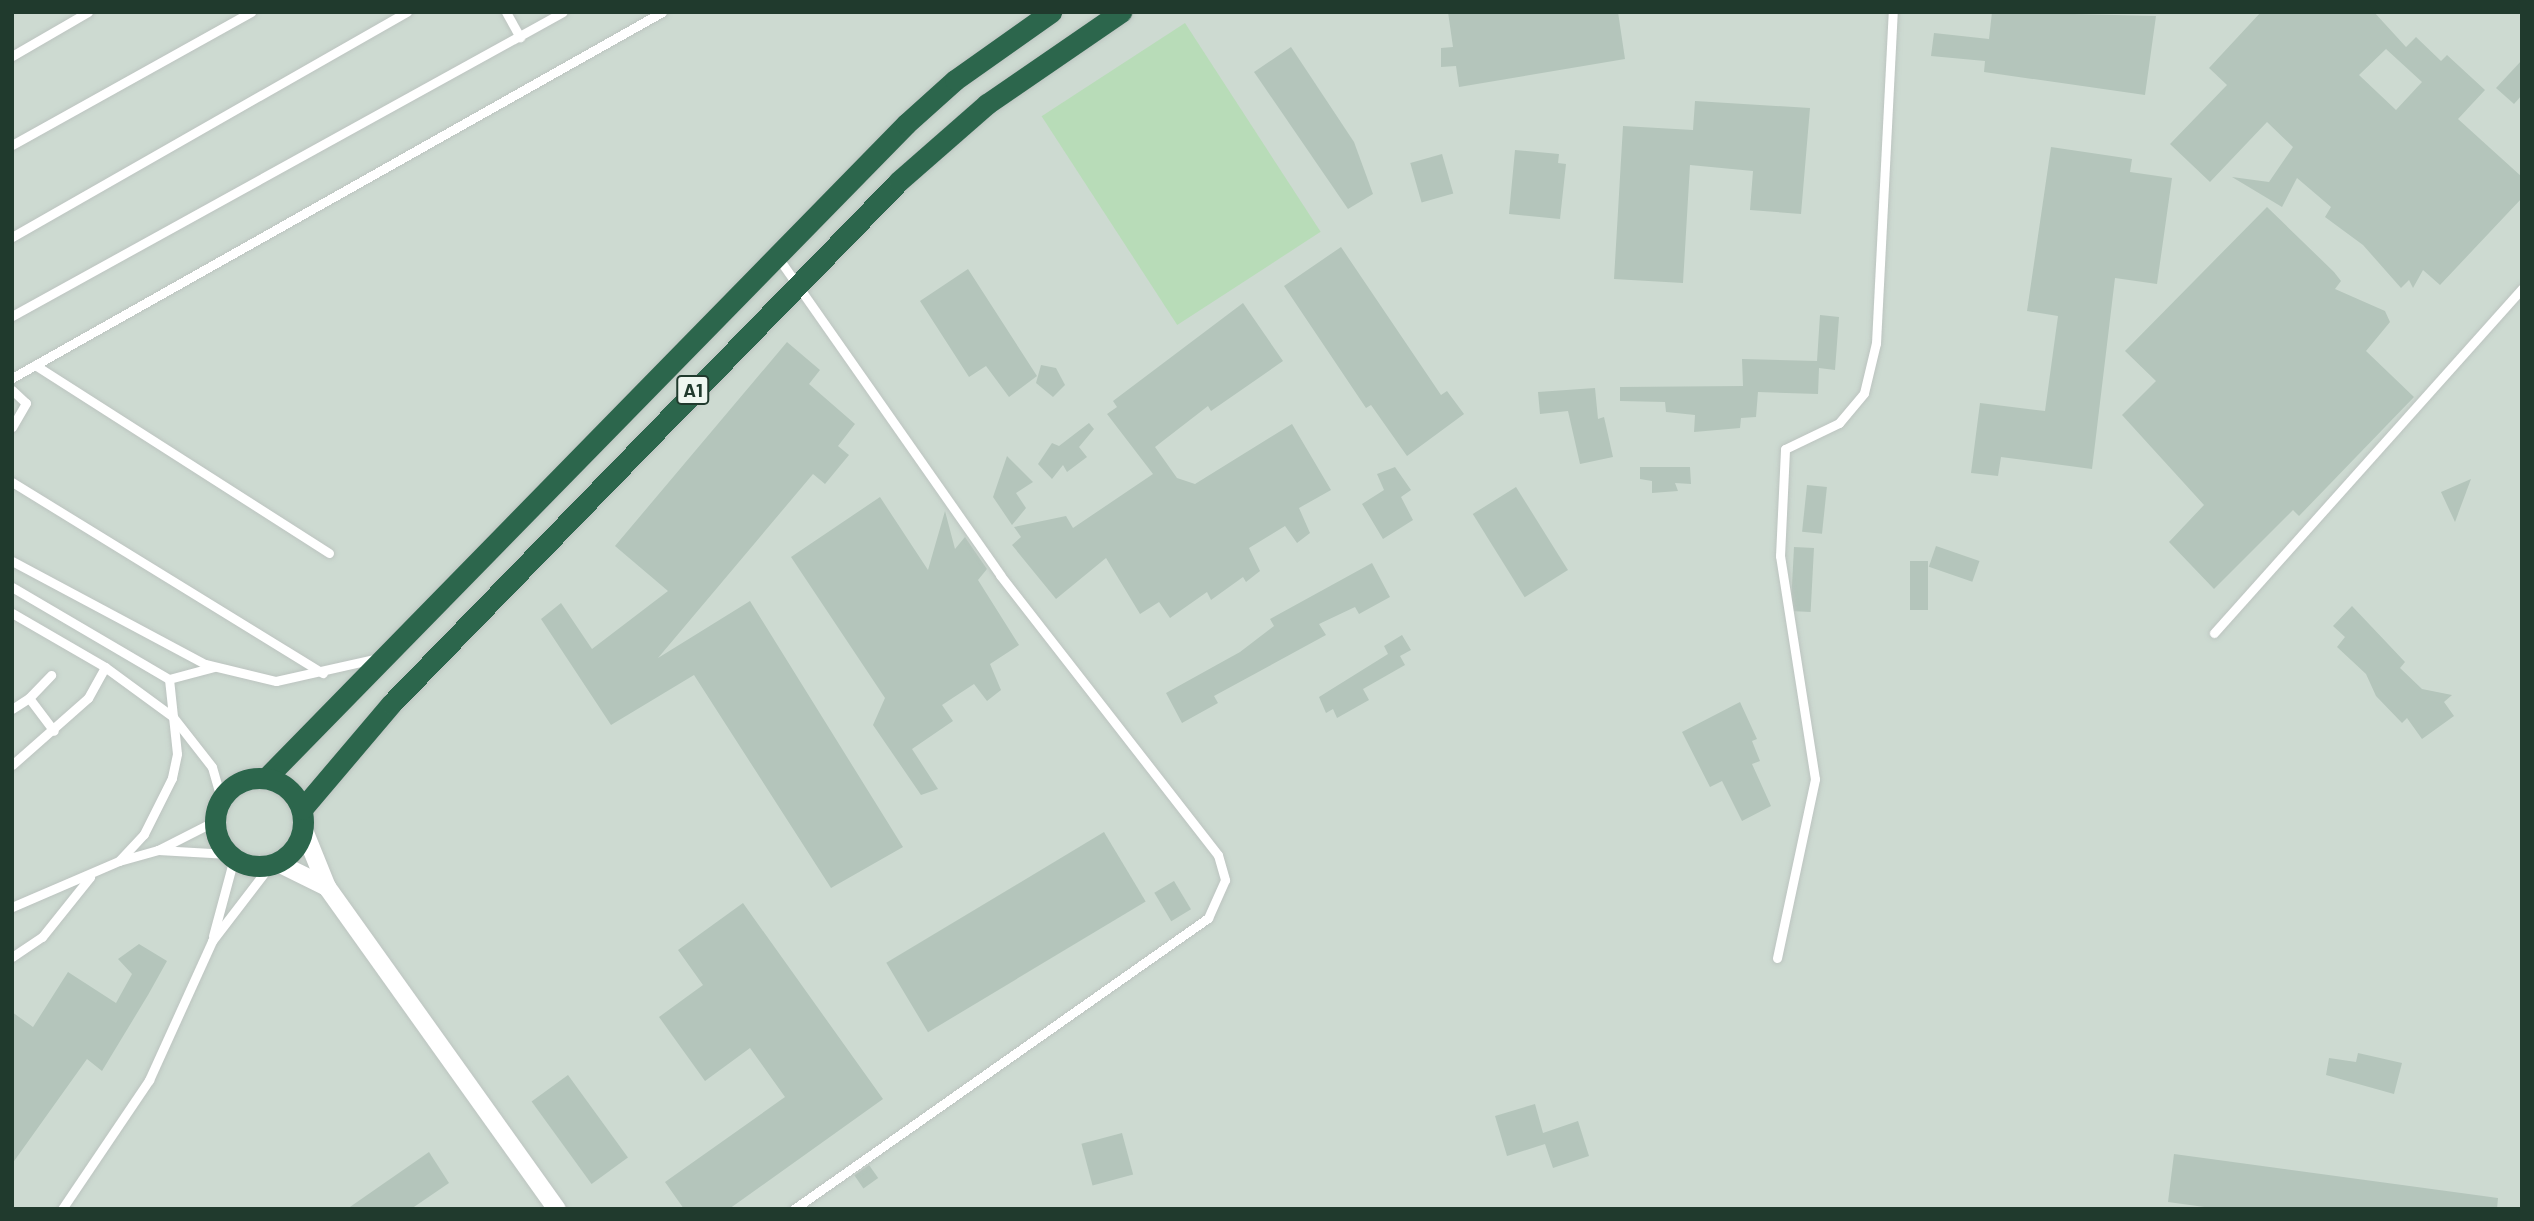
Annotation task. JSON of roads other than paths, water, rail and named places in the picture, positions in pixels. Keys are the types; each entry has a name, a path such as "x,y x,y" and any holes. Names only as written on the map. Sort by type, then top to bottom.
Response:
{"highway":[{"name":"A1","path":"266,778 395,651 776,255 956,80 1051,12"},
{"name":"A1","path":"302,819 391,704 797,282 898,181 988,104 1121,12"},
{"path":"249,778 266,778 282,783 302,819 294,849 274,863 231,856 215,821 221,798 249,778"}],"street":[{"path":"302,819 327,887 557,1209"},
{"path":"274,863 327,887"}],"lane":[{"path":"12,56 88,12"},
{"path":"12,145 251,12"},
{"path":"12,237 407,12"},
{"path":"506,12 520,37"},
{"path":"12,316 563,12"},
{"path":"12,378 662,12"},
{"path":"1777,958 1815,779 1780,556 1784,449 1839,422 1864,393 1876,343 1892,12"},
{"path":"776,255 1000,575 1218,855 1225,880 1208,918 794,1209"},
{"path":"2214,633 2522,288"},
{"path":"35,365 329,553"},
{"path":"12,390 26,403 12,427"},
{"path":"12,482 323,673"},
{"path":"12,561 164,647 216,667 276,681 323,673 395,651"},
{"path":"12,587 169,679 216,667"},
{"path":"12,613 104,667 173,717 212,767 221,798"},
{"path":"12,765 54,731 88,698 104,667"},
{"path":"12,709 29,698 51,675"},
{"path":"119,861 144,834 172,778 177,754 169,679"},
{"path":"29,698 54,731"},
{"path":"12,907 91,876 119,861 158,850 215,821"},
{"path":"62,1209 149,1080 212,941 231,856 158,850"},
{"path":"212,941 274,863"},
{"path":"12,957 42,937 91,876"}]}
